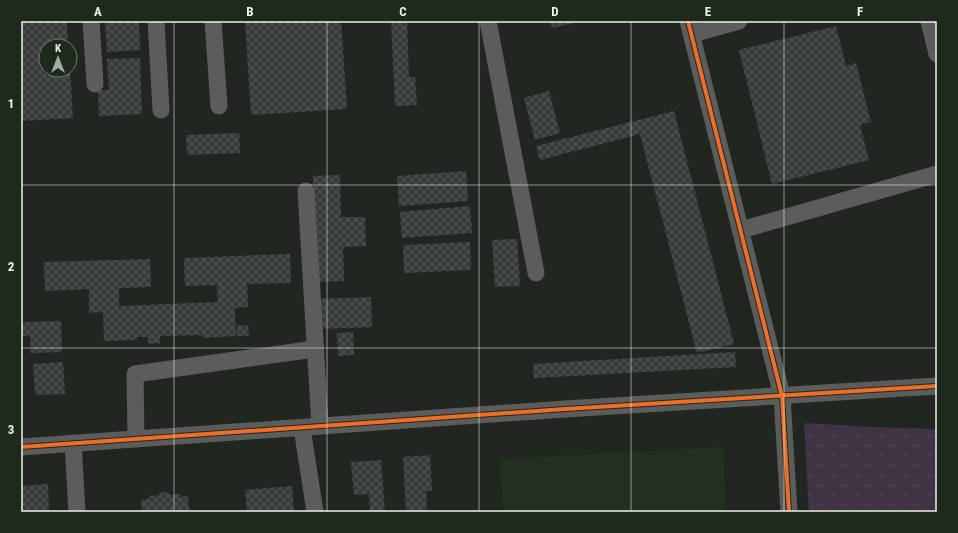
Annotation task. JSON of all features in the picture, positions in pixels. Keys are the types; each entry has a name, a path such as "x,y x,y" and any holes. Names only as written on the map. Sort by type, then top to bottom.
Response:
{"street":[{"path":"91,21 95,84"},
{"path":"156,21 161,110"},
{"path":"213,21 219,106"},
{"path":"488,21 536,273"},
{"path":"739,21 690,28 782,396 789,512"},
{"path":"929,21 937,54"},
{"path":"741,230 937,174"},
{"path":"306,191 320,426"},
{"path":"136,439 135,374 315,349"},
{"path":"21,447 937,386"},
{"path":"302,428 316,512"},
{"path":"73,443 77,512"}],"shaded area":[{"path":"723,447 726,512 503,512 500,459"}],"green space":[{"path":"804,423 937,429 937,512 809,512"}],"building":[{"path":"21,21 67,21 68,38 38,38 38,78 70,78 73,118 21,121"},
{"path":"105,21 139,21 140,50 107,52"},
{"path":"245,21 341,21 347,109 251,115"},
{"path":"391,21 407,21 409,77 415,77 417,105 395,106"},
{"path":"550,21 579,21 579,22 552,28"},
{"path":"836,26 846,66 856,63 871,122 860,125 869,160 772,184 739,50"},
{"path":"140,58 142,114 99,116 98,90 109,90 107,59"},
{"path":"549,91 560,133 535,140 524,98"},
{"path":"674,111 734,344 697,353 640,134 540,160 536,146"},
{"path":"239,133 240,153 187,155 186,135"},
{"path":"466,171 468,201 399,206 397,176"},
{"path":"340,175 341,217 365,217 366,246 343,247 344,281 316,282 313,176"},
{"path":"470,206 472,233 402,238 400,212"},
{"path":"517,239 520,286 495,287 492,240"},
{"path":"470,242 471,270 404,273 403,245"},
{"path":"290,254 291,283 247,284 248,307 235,308 236,336 202,338 202,335 160,336 160,343 148,344 148,337 137,337 137,340 104,341 103,312 89,313 89,289 45,291 44,262 150,259 151,287 119,288 119,306 218,302 217,285 185,286 184,258"},
{"path":"371,297 372,327 318,329 317,299"},
{"path":"61,321 62,352 31,353 30,336 21,336 21,322"},
{"path":"248,325 249,336 237,336 237,326"},
{"path":"353,332 354,355 338,356 337,333"},
{"path":"735,352 736,367 534,378 533,364"},
{"path":"63,362 65,394 35,395 33,364"},
{"path":"430,455 432,491 426,491 427,512 406,512 403,457"},
{"path":"381,460 385,512 370,512 369,494 354,495 351,462"},
{"path":"48,484 49,512 21,512 21,486"},
{"path":"292,486 294,512 247,512 245,490"},
{"path":"169,492 170,495 180,494 180,497 188,496 189,512 142,512 141,500 149,499 149,496 160,495 159,493"}],"cycle path":[{"path":"688,21 782,396 789,512"},
{"path":"21,447 565,409 937,386"}]}
